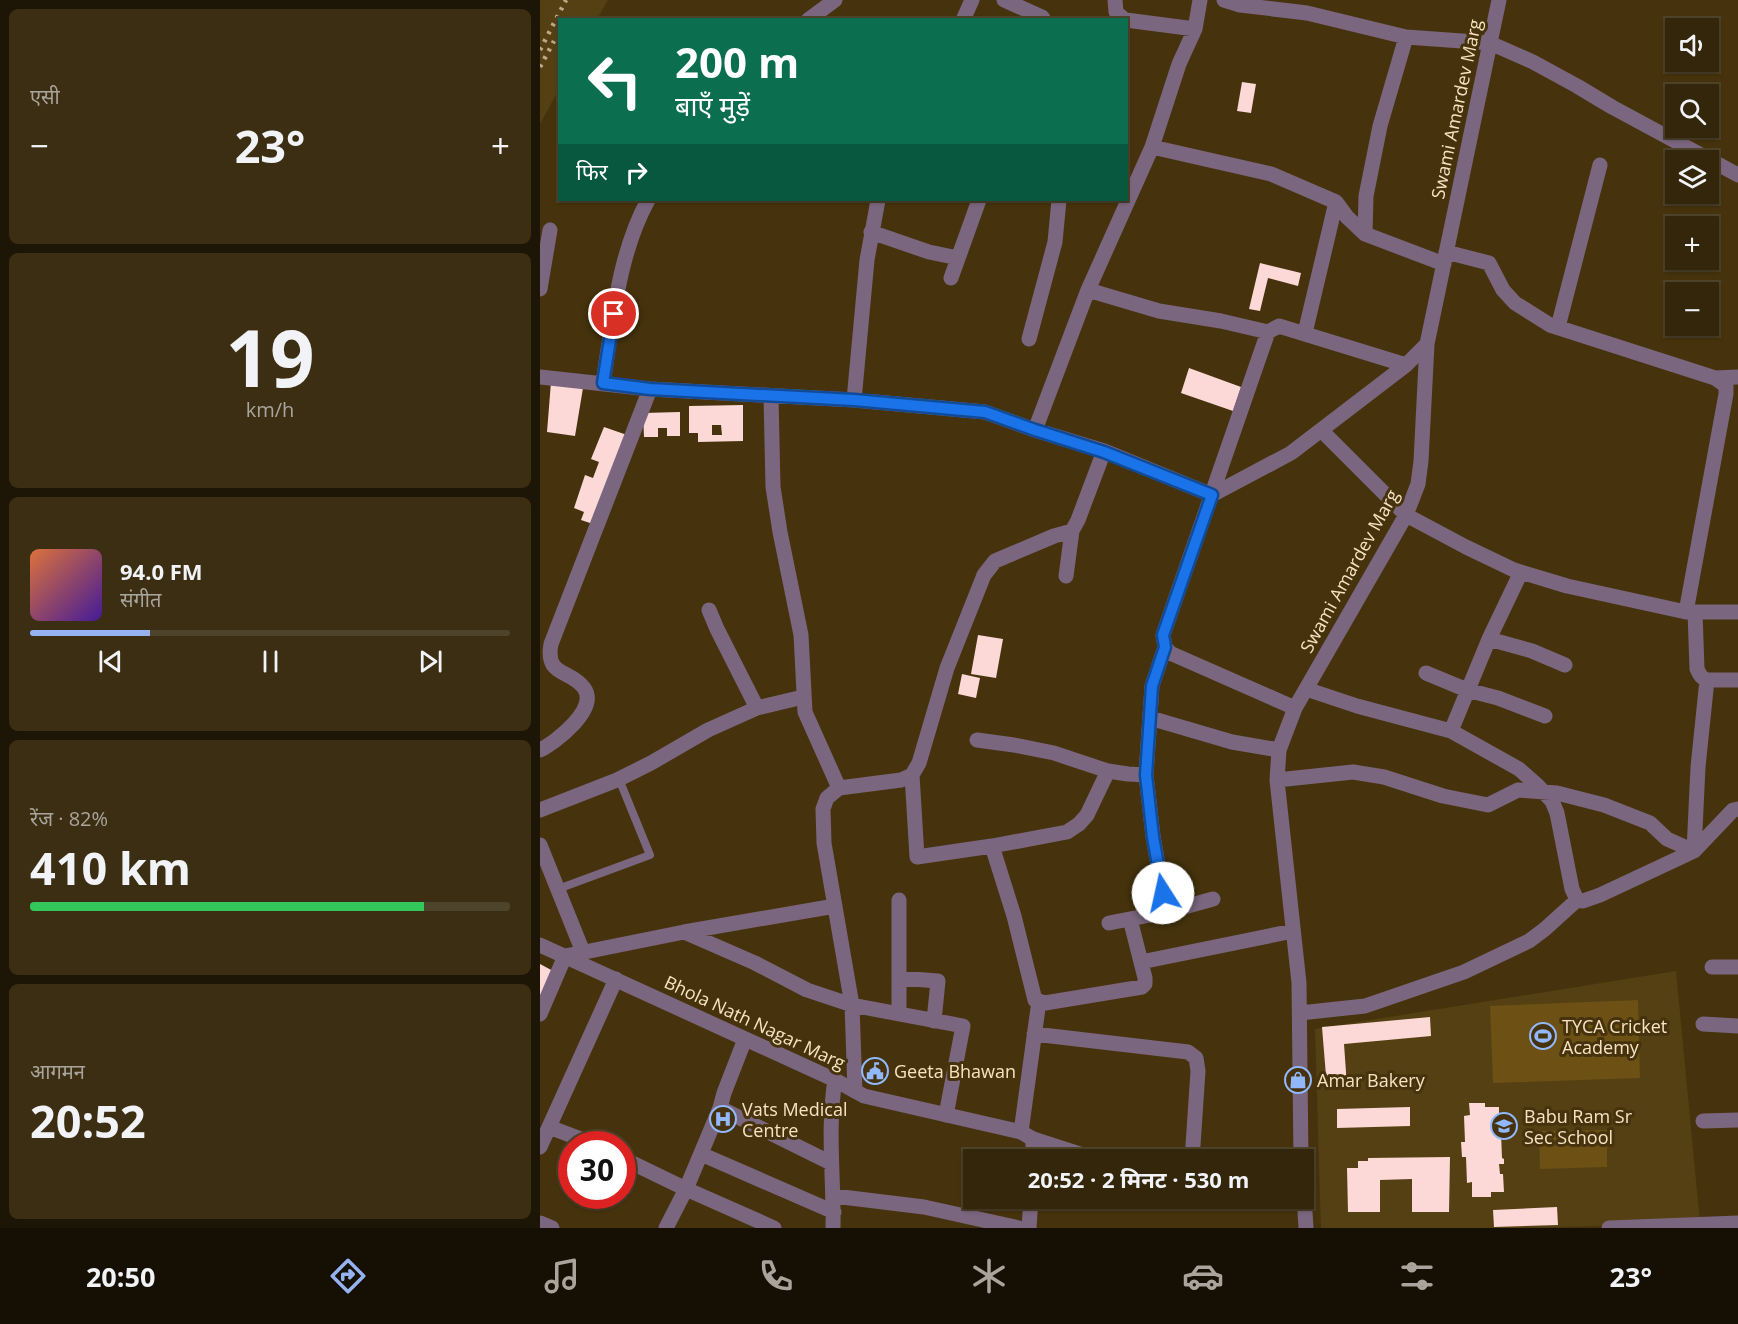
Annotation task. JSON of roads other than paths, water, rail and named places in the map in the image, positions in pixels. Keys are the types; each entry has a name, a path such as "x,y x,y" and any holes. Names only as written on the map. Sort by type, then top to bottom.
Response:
{"street":[{"path":"811,18 835,0"},
{"path":"964,18 972,0"},
{"path":"1004,0 1043,18"},
{"path":"1115,0 1116,12 1124,18"},
{"path":"1128,201 1152,147 1179,64 1195,29 1200,0"},
{"path":"1224,0 1306,13 1406,37 1490,43 1533,62 1738,175"},
{"name":"Swami Amardev Marg","path":"1301,1149 1299,983 1277,780 1279,750 1295,708 1407,515 1418,484 1427,344 1499,0"},
{"path":"1128,20 1195,29"},
{"path":"1365,234 1366,196 1380,126 1406,37"},
{"path":"1152,147 1271,174 1336,202 1347,217 1365,234 1445,258 1488,263 1503,290 1515,303 1550,325 1715,378 1726,386 1690,612 1697,669 1702,678 1738,680"},
{"path":"1558,327 1600,165"},
{"path":"603,383 622,267 631,238 648,201"},
{"path":"854,400 867,260 878,201"},
{"path":"951,278 979,201"},
{"path":"1029,339 1055,242 1059,201"},
{"path":"1035,430 1088,290 1128,201"},
{"path":"1305,333 1336,202"},
{"path":"540,289 550,230"},
{"path":"872,232 929,252 958,258"},
{"path":"1088,290 1159,311 1221,321 1268,332 1279,326 1406,364"},
{"path":"1166,912 1153,837 1146,775 1152,686 1165,647 1163,635 1268,332"},
{"path":"540,377 650,389 854,400 985,412 1104,452 1212,495 1291,453 1406,364 1427,344"},
{"path":"1715,378 1738,377"},
{"path":"540,750 562,737 575,724 583,711 587,697 585,689 551,663 549,654 551,644 650,389"},
{"path":"771,396 773,487 801,635 805,712 839,788"},
{"path":"1321,430 1407,515 1466,547 1521,572 1567,586 1690,612 1738,612"},
{"path":"1066,576 1072,531 1104,452"},
{"path":"1072,531 1054,536 995,561 984,575 947,668 919,763 912,775 917,857 1067,832 1088,815 1108,771"},
{"path":"1451,731 1489,639 1521,572"},
{"path":"709,610 757,708"},
{"path":"1489,639 1532,651 1565,665"},
{"path":"1165,647 1170,653 1295,708"},
{"path":"1426,673 1467,690 1498,698 1545,716"},
{"path":"1694,851 1698,767 1707,680"},
{"path":"1306,689 1357,706 1451,731 1519,769 1552,801 1557,813 1572,889 1577,900"},
{"path":"540,810 619,779 708,730 757,708 803,697"},
{"path":"1150,718 1232,742 1279,750"},
{"path":"977,740 1054,753 1108,771 1146,775"},
{"path":"1277,780 1353,772 1384,777 1443,796 1488,805 1518,790 1557,793 1605,805 1650,823 1667,838 1694,851"},
{"path":"855,1091 852,1005 824,843 823,809 827,798 839,788 901,780 912,775"},
{"path":"1577,900 1583,901 1600,895 1694,851 1733,810 1738,809"},
{"path":"540,844 583,952"},
{"path":"993,846 1014,916 1035,1000 1045,1003 1137,989 1145,984 1130,919"},
{"path":"1108,922 1166,912 1213,899"},
{"path":"899,900 899,1013"},
{"path":"1300,1013 1365,1006 1464,972 1529,941 1577,900"},
{"path":"540,1014 565,956 684,932 835,906"},
{"path":"1141,962 1293,931"},
{"path":"684,932 755,963 807,990 852,1005 963,1026 946,1115"},
{"name":"Bhola Nath Nagar Marg","path":"540,945 835,1080 864,1096 1027,1135 1067,1149"},
{"path":"1712,968 1738,967"},
{"path":"899,978 938,981 934,1021"},
{"path":"540,1147 616,979"},
{"path":"1030,1149 1027,1135 1034,1034 1039,1001"},
{"path":"1703,1024 1738,1026"},
{"path":"1034,1034 1188,1052 1196,1059 1198,1071 1193,1149"},
{"path":"669,1227 720,1108 746,1039"},
{"path":"833,1228 834,1196 831,1163 832,1095 835,1080"},
{"path":"720,1108 831,1163"},
{"path":"1703,1121 1738,1120"},
{"path":"549,1127 560,1131"},
{"path":"701,1154 834,1212"},
{"path":"636,1165 774,1228"},
{"path":"834,1196 924,1207 1019,1228"},
{"path":"1029,1228 1030,1209"},
{"path":"1305,1209 1306,1228"},
{"path":"1609,1228 1738,1222"},
{"path":"540,1223 552,1228"}],"lane":[{"path":"558,889 650,855 619,779"}],"railway":[{"path":"540,50 566,0"},
{"path":"540,67 554,41"}],"place":[{"name":"TYCA Cricket Academy","path":"1543,1036"},
{"name":"Geeta Bhawan","path":"875,1071"},
{"name":"Amar Bakery","path":"1298,1080"},
{"name":"Vats Medical Centre","path":"723,1119"},
{"name":"Babu Ram Sr Sec School","path":"1504,1126"}]}
